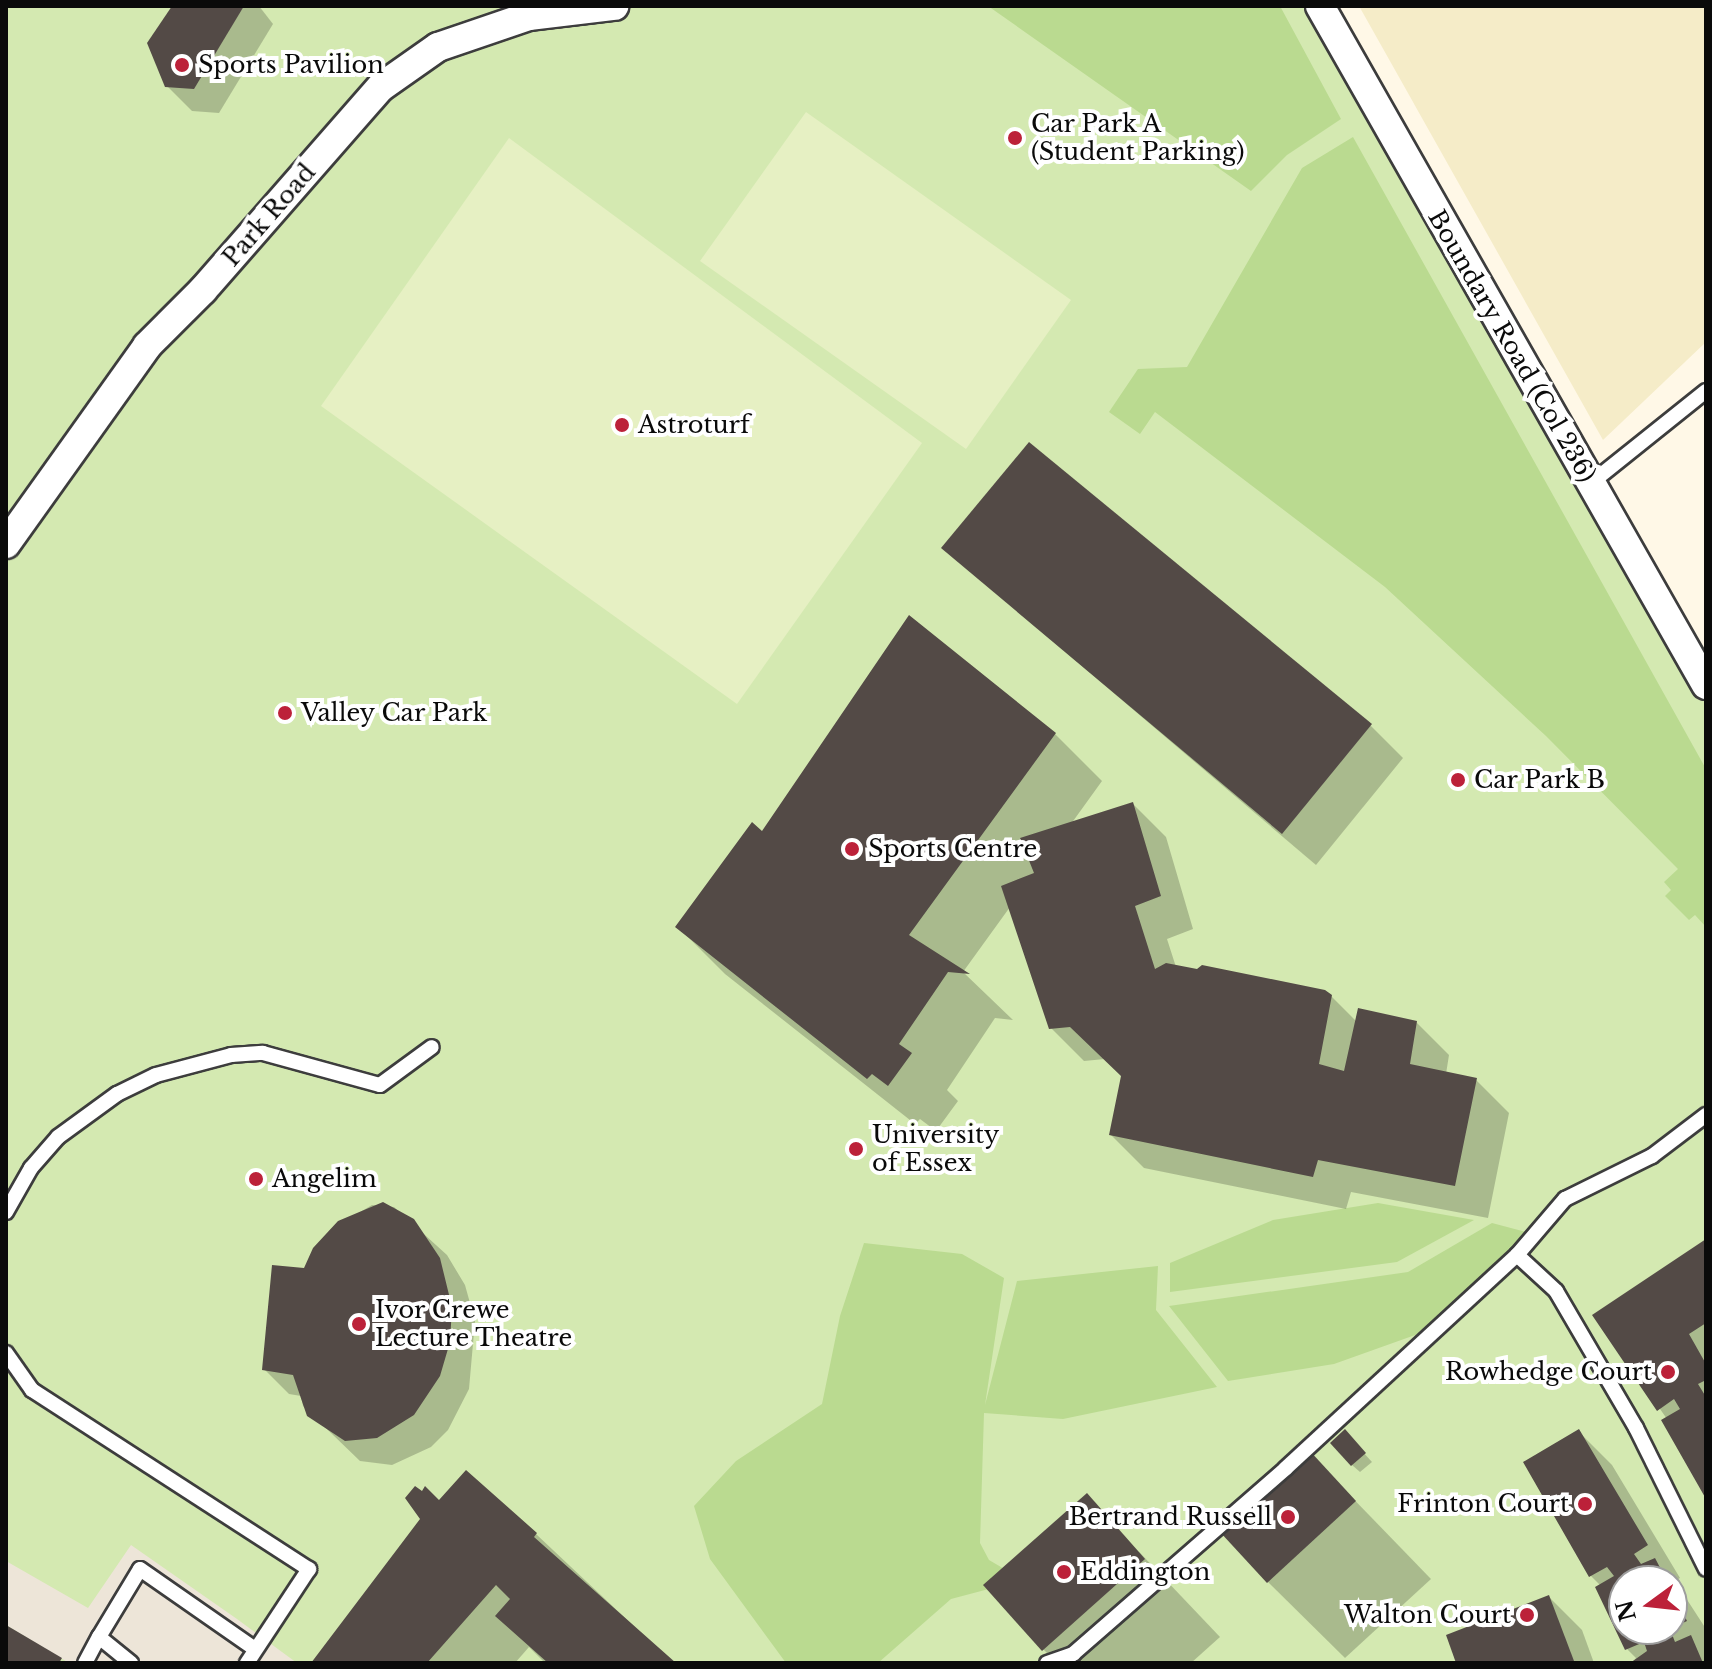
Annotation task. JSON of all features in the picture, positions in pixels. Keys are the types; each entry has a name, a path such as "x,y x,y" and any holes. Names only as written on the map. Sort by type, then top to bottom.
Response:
{"street":[{"name":"Park Road","path":"6,544 147,346 203,290 381,87 438,47 529,16 614,6"},
{"name":"Boundary Road (Col 236)","path":"1320,6 1706,685"}],"lane":[{"path":"1591,483 1706,391"},
{"path":"6,1212 31,1168 58,1137 117,1094 156,1075 231,1055 263,1053 380,1085 432,1047"},
{"path":"1047,1663 1084,1644 1517,1255 1565,1199 1652,1156 1706,1115"},
{"path":"1517,1255 1556,1291 1636,1428 1706,1569"},
{"path":"6,1353 32,1390 309,1569 247,1663"},
{"path":"85,1663 140,1569 255,1649"},
{"path":"99,1637 131,1663"}],"shaded area":[{"path":"1359,6 1706,6 1706,342 1603,440"},
{"path":"131,1545 297,1663 69,1663 6,1625 6,1561 88,1608"}],"green space":[{"name":"University of Essex","path":"6,6 1320,6 1706,685 1706,1663 6,1663"},
{"path":"988,6 1280,6 1341,119 1287,155 1251,191"},
{"path":"806,112 1071,300 966,449 700,261"},
{"path":"1353,137 1706,769 1706,927 1695,915 1689,920 1665,896 1671,890 1664,882 1678,869 1546,736 1385,587 1155,412 1140,434 1109,412 1138,369 1187,367 1302,168"},
{"name":"Astroturf","path":"509,138 922,443 737,704 321,406"},
{"path":"1378,1203 1474,1220 1397,1262 1170,1292 1170,1263 1273,1220"},
{"path":"1492,1223 1526,1232 1517,1255 1446,1324 1334,1364 1228,1381 1169,1306 1408,1272"},
{"path":"864,1243 962,1254 1004,1278 985,1405 1017,1281 1158,1266 1156,1310 1217,1387 1063,1419 984,1413 980,1543 989,1560 1023,1580 951,1599 878,1663 786,1663 710,1559 694,1506 736,1461 822,1404 840,1316"}],"building":[{"name":"Sports Pavilion","path":"172,6 244,6 194,89 165,87 147,43"},
{"path":"1029,442 1372,724 1282,834 941,548"},
{"name":"Sports Centre","path":"909,615 1056,733 909,935 970,974 948,972 899,1044 912,1053 888,1086 872,1074 867,1079 675,927 752,822 762,831"},
{"path":"1133,802 1161,896 1135,906 1155,969 1166,963 1197,969 1202,965 1325,990 1332,995 1319,1064 1344,1071 1358,1008 1417,1021 1410,1064 1477,1078 1455,1186 1318,1160 1313,1177 1109,1135 1121,1076 1070,1027 1049,1029 1001,886 1034,873 1020,838"},
{"name":"Ivor Crewe Lecture Theatre","path":"383,1202 414,1219 440,1258 452,1307 450,1342 440,1376 414,1415 377,1438 345,1441 307,1416 293,1375 262,1370 272,1265 304,1268 313,1248 338,1221"},
{"name":"Rowhedge Court","path":"1706,1239 1706,1323 1689,1334 1706,1364 1706,1380 1698,1384 1706,1397 1706,1499 1661,1420 1680,1409 1674,1399 1657,1411 1592,1315"},
{"path":"1345,1429 1366,1453 1351,1466 1330,1443"},
{"name":"Frinton Court","path":"1579,1429 1648,1545 1634,1554 1641,1564 1655,1558 1659,1565 1608,1565 1608,1568 1589,1577 1523,1462"},
{"name":"Bertrand Russell","path":"1309,1450 1356,1501 1267,1583 1220,1532"},
{"path":"466,1470 537,1533 534,1537 676,1663 548,1663 495,1616 510,1599 496,1585 427,1663 311,1663 420,1519 405,1498 415,1486 422,1491 425,1486 439,1500"},
{"name":"Eddington","path":"1087,1493 1145,1559 1042,1651 983,1585"},
{"name":"Frinton Court","path":"1608,1579 1608,1614 1595,1587"},
{"name":"Walton Court","path":"1549,1595 1574,1661 1456,1663 1446,1635"},
{"path":"6,1625 62,1658 59,1663 6,1663"},
{"name":"Frinton Court","path":"1691,1635 1703,1663 1630,1663 1647,1651 1645,1645 1688,1645 1688,1636"}],"place":[{"name":"Sports Pavilion","path":"182,65"},
{"name":"Car Park A (Student Parking)","path":"1015,138"},
{"name":"Astroturf","path":"622,425"},
{"name":"Valley Car Park","path":"285,713"},
{"name":"Car Park B","path":"1458,780"},
{"name":"Sports Centre","path":"852,849"},
{"name":"University of Essex","path":"856,1149"},
{"name":"Angelim","path":"256,1179"},
{"name":"Ivor Crewe Lecture Theatre","path":"359,1324"},
{"name":"Rowhedge Court","path":"1668,1372"},
{"name":"Frinton Court","path":"1585,1504"},
{"name":"Bertrand Russell","path":"1288,1517"},
{"name":"Eddington","path":"1064,1572"},
{"name":"Walton Court","path":"1527,1615"}]}
